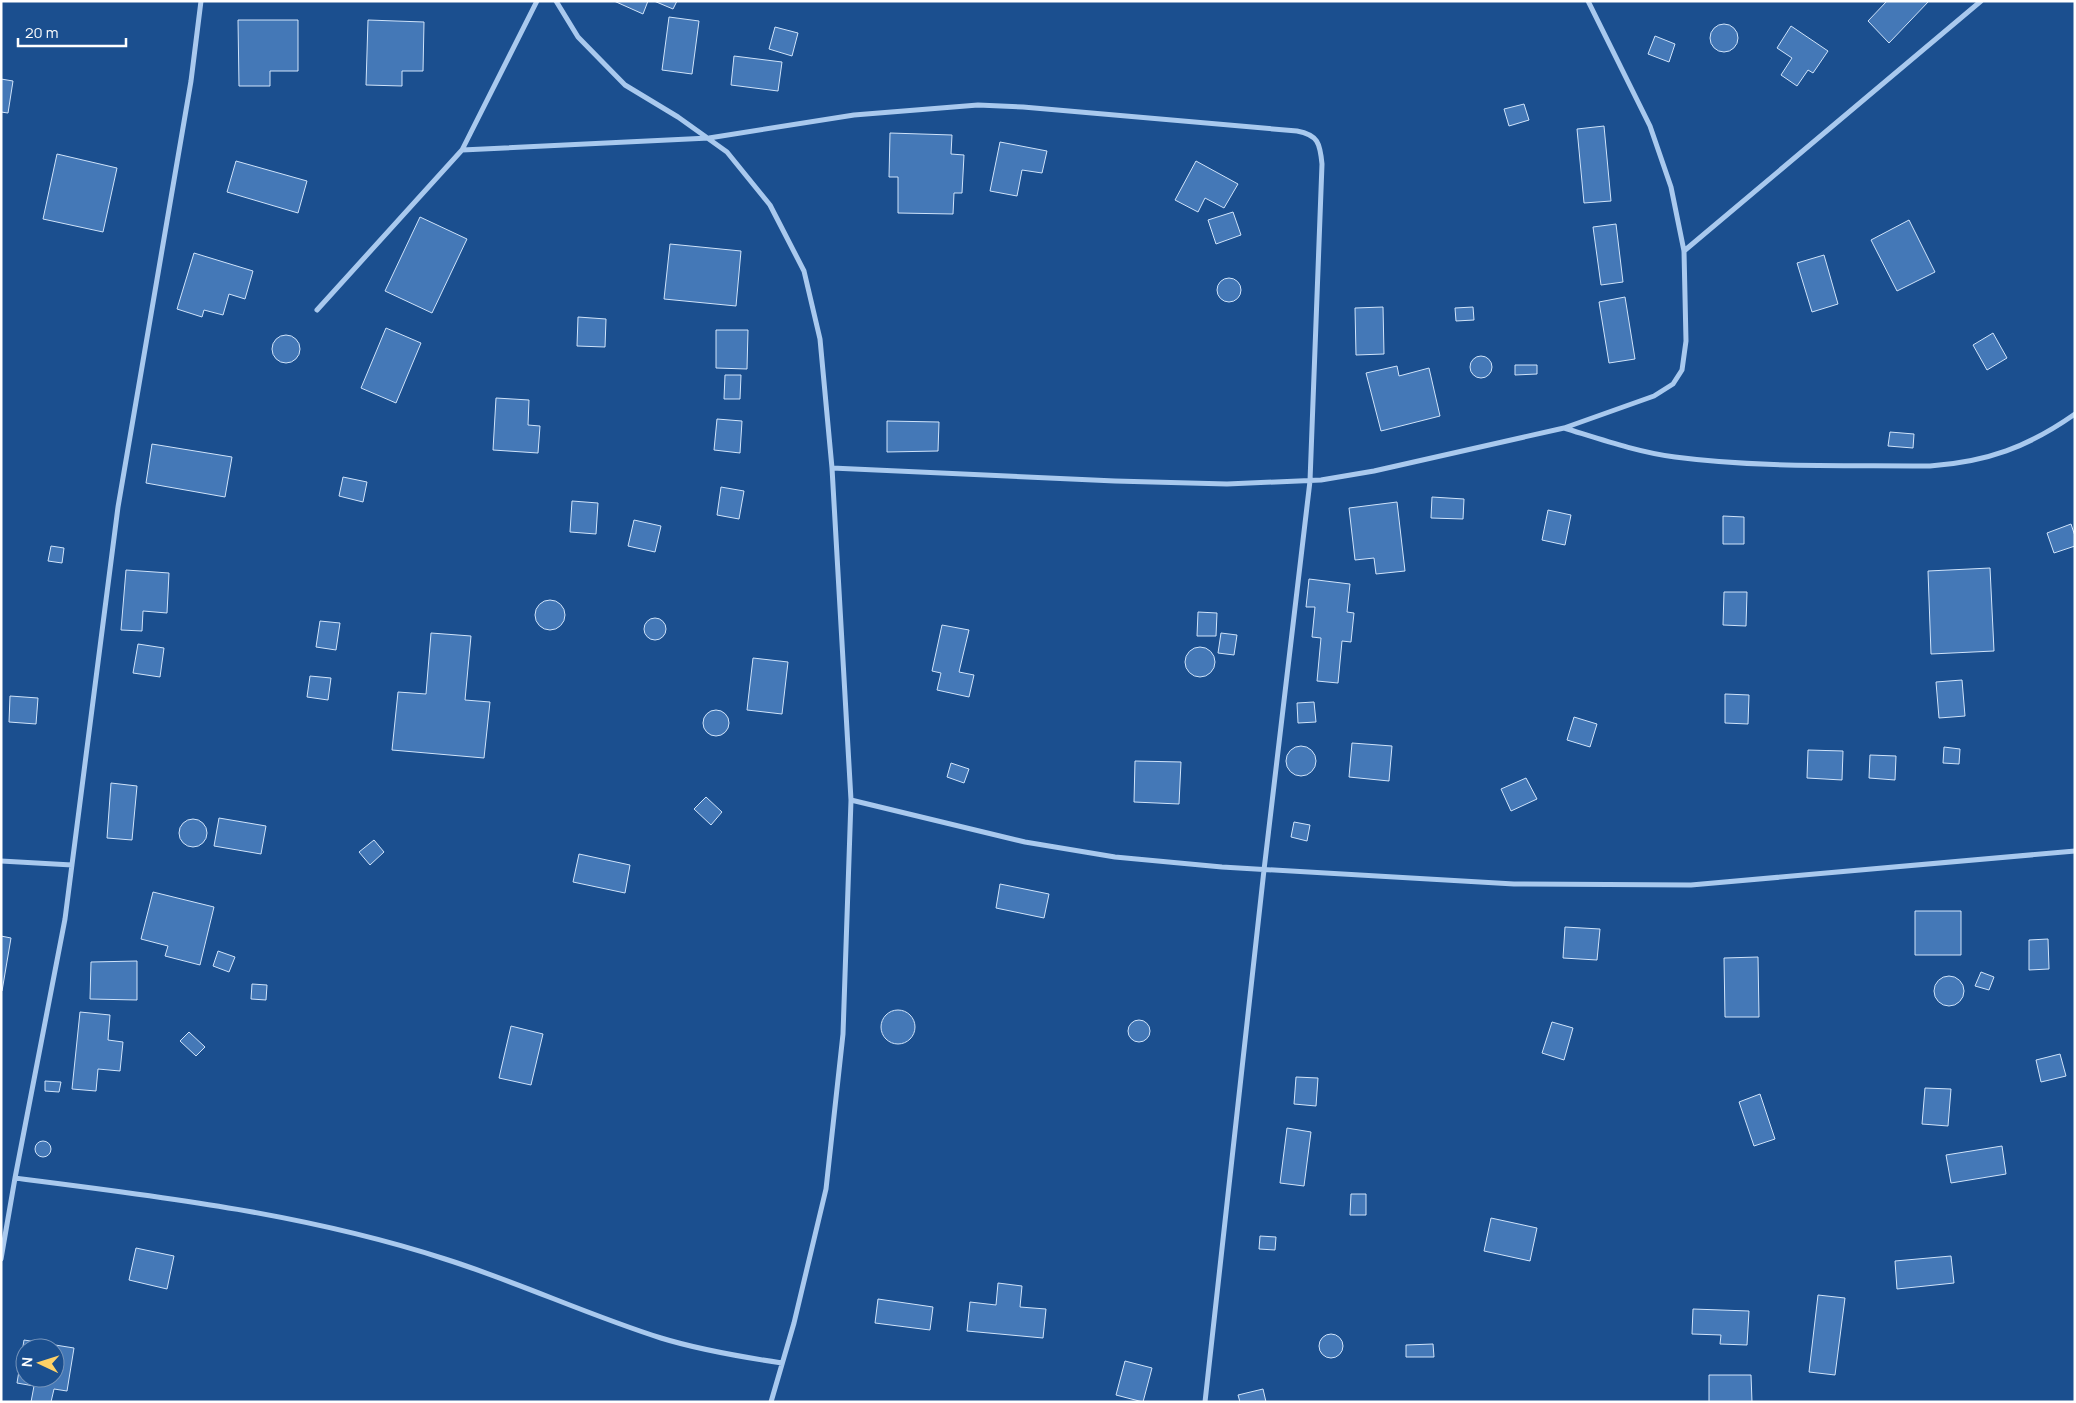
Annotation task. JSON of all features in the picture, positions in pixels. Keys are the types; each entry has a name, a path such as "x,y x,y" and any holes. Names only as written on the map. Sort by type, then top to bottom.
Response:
{"street":[{"path":"1,1259 65,919 118,507 191,80 202,1"},
{"path":"317,310 462,150 537,1"},
{"path":"556,1 578,37 625,84 709,138 727,152 770,205 804,271 820,338 832,468 851,800 843,1034 826,1189 794,1323 771,1402"},
{"path":"832,468 1227,484 1310,481 1374,471 1564,428 1654,396 1673,384 1682,370 1686,341 1684,251 1671,188 1650,126 1588,1"},
{"path":"1684,251 1981,1"},
{"path":"462,150 709,138 854,115 978,105 1023,107 1310,134 1319,145 1322,164 1310,481 1264,870 1205,1402"},
{"path":"1564,428 1624,446 1674,457 1756,464 1930,466 1958,464 1987,458 2019,447 2051,431 2075,414"},
{"path":"851,800 1025,842 1115,857 1264,870 1514,884 1691,885 2075,851"},
{"path":"1,862 72,865"},
{"path":"15,1178 110,1190 227,1209 368,1237 445,1259 662,1339 744,1358 782,1363"}],"building":[{"path":"614,1 648,1 643,14"},
{"path":"654,1 677,1 673,9"},
{"path":"1887,1 1929,1 1889,43 1868,21"},
{"path":"669,17 699,21 692,74 662,70"},
{"path":"238,20 298,20 298,71 270,71 270,86 239,86"},
{"path":"368,20 424,22 423,71 402,71 402,86 366,85"},
{"path":"1724,24 1734,28 1738,38 1734,48 1724,52 1714,48 1710,38 1714,28"},
{"path":"1791,26 1828,51 1813,73 1808,70 1797,86 1781,75 1792,58 1777,48"},
{"path":"775,27 798,33 792,56 769,49"},
{"path":"1655,36 1675,44 1669,62 1648,54"},
{"path":"734,56 782,62 778,91 731,85"},
{"path":"1,79 13,81 8,113 1,112"},
{"path":"1524,104 1529,120 1509,126 1504,109"},
{"path":"1604,126 1611,201 1584,203 1577,129"},
{"path":"890,133 952,135 951,154 964,155 962,193 954,193 953,214 898,213 898,177 889,177"},
{"path":"1000,142 1047,151 1042,173 1022,170 1017,196 990,191"},
{"path":"57,154 117,168 103,232 43,219"},
{"path":"236,161 307,181 298,213 227,192"},
{"path":"1196,161 1238,184 1224,208 1205,198 1198,212 1175,200"},
{"path":"1233,212 1241,235 1216,244 1208,220"},
{"path":"420,217 467,239 432,313 385,291"},
{"path":"1909,220 1935,272 1897,291 1871,240"},
{"path":"1616,224 1623,282 1601,285 1593,227"},
{"path":"670,244 741,251 736,306 664,299"},
{"path":"194,253 253,271 245,299 229,294 223,315 204,310 202,317 177,309"},
{"path":"1824,255 1838,304 1812,312 1797,263"},
{"path":"1229,278 1238,281 1241,290 1238,299 1229,302 1220,299 1217,290 1220,281"},
{"path":"1625,297 1635,359 1609,363 1599,302"},
{"path":"1383,307 1384,354 1356,355 1355,308"},
{"path":"1473,307 1474,320 1456,321 1455,308"},
{"path":"578,317 606,319 605,347 577,346"},
{"path":"386,328 421,343 396,403 361,388"},
{"path":"716,330 748,330 747,369 716,368"},
{"path":"1993,333 2007,358 1987,370 1973,345"},
{"path":"286,335 296,339 300,349 296,359 286,363 276,359 272,349 276,339"},
{"path":"1481,356 1489,359 1492,367 1489,375 1481,378 1473,375 1470,367 1473,359"},
{"path":"1515,365 1537,365 1537,374 1515,375"},
{"path":"1397,366 1399,376 1429,368 1440,416 1381,431 1366,373"},
{"path":"725,375 741,375 740,399 724,399"},
{"path":"496,398 529,400 528,425 540,426 538,453 493,450"},
{"path":"717,419 742,421 740,453 714,450"},
{"path":"887,421 939,422 938,451 887,452"},
{"path":"1890,432 1914,434 1913,448 1888,446"},
{"path":"152,444 232,457 225,497 146,483"},
{"path":"343,477 367,482 363,502 339,496"},
{"path":"721,487 744,491 739,519 717,515"},
{"path":"1432,497 1464,499 1463,519 1431,518"},
{"path":"572,501 598,503 596,534 570,532"},
{"path":"1397,502 1405,571 1376,574 1374,558 1355,560 1349,508"},
{"path":"1548,510 1571,515 1565,545 1542,540"},
{"path":"1723,516 1744,517 1744,544 1723,544"},
{"path":"634,520 661,526 655,552 628,546"},
{"path":"2071,524 2075,536 2075,546 2054,553 2047,533"},
{"path":"51,546 64,548 62,563 48,561"},
{"path":"1990,568 1994,651 1931,654 1928,571"},
{"path":"126,570 169,573 167,613 143,611 142,631 121,630"},
{"path":"1309,579 1350,584 1347,612 1354,613 1351,642 1342,641 1338,683 1317,681 1321,638 1312,637 1315,607 1306,607"},
{"path":"1724,592 1747,592 1746,626 1723,625"},
{"path":"550,600 560,605 565,615 560,625 550,630 540,625 535,615 540,605"},
{"path":"1198,612 1217,613 1216,636 1197,636"},
{"path":"655,618 663,621 666,629 663,637 655,640 647,637 644,629 647,621"},
{"path":"320,621 340,623 336,650 316,647"},
{"path":"942,625 969,630 959,672 974,675 969,697 937,690 941,673 932,671"},
{"path":"431,633 471,636 465,700 490,702 484,758 392,750 398,692 426,694"},
{"path":"1221,633 1237,635 1234,655 1218,653"},
{"path":"138,644 164,648 160,677 133,673"},
{"path":"1200,647 1211,651 1215,662 1211,673 1200,677 1189,673 1185,662 1189,651"},
{"path":"753,658 788,662 782,714 747,710"},
{"path":"310,676 331,678 328,700 307,697"},
{"path":"1962,680 1965,716 1939,718 1936,682"},
{"path":"1725,694 1749,695 1748,724 1725,723"},
{"path":"10,696 38,698 36,724 9,722"},
{"path":"1314,702 1316,722 1298,723 1297,703"},
{"path":"716,710 725,714 729,723 725,732 716,736 707,732 703,723 707,714"},
{"path":"1574,717 1597,724 1590,747 1567,740"},
{"path":"1352,743 1392,746 1389,781 1349,777"},
{"path":"1301,746 1307,747 1315,755 1315,767 1307,775 1301,776 1295,775 1287,767 1286,761 1287,755 1295,747"},
{"path":"1944,747 1960,749 1959,764 1943,763"},
{"path":"1808,750 1843,751 1842,780 1807,778"},
{"path":"1870,755 1896,756 1895,780 1869,778"},
{"path":"1135,761 1181,762 1179,804 1134,802"},
{"path":"951,763 969,769 964,783 947,777"},
{"path":"1526,778 1537,799 1511,811 1501,789"},
{"path":"111,783 137,786 132,840 107,838"},
{"path":"706,797 722,812 711,825 694,809"},
{"path":"219,818 266,826 261,854 214,846"},
{"path":"193,819 203,823 207,833 203,843 193,847 183,843 179,833 183,823"},
{"path":"1294,822 1310,825 1307,841 1291,837"},
{"path":"374,840 384,852 370,865 359,852"},
{"path":"579,854 630,865 625,893 573,882"},
{"path":"1000,884 1049,894 1044,918 996,908"},
{"path":"153,892 214,907 200,965 165,956 168,946 141,939"},
{"path":"1915,911 1961,911 1961,955 1915,955"},
{"path":"1565,927 1600,929 1597,960 1563,958"},
{"path":"1,936 11,938 2,991 1,991"},
{"path":"2048,939 2049,969 2029,970 2029,940"},
{"path":"218,951 235,957 229,972 213,966"},
{"path":"1758,957 1759,1017 1725,1017 1724,958"},
{"path":"137,961 137,1000 90,999 91,962"},
{"path":"1981,972 1994,977 1989,990 1975,986"},
{"path":"1949,976 1960,980 1964,991 1960,1002 1949,1006 1938,1002 1934,991 1938,980"},
{"path":"252,984 267,985 266,1000 251,999"},
{"path":"898,1010 905,1011 910,1015 914,1020 914,1034 910,1039 905,1043 898,1044 891,1043 886,1039 882,1034 881,1027 882,1020 886,1015 891,1011"},
{"path":"80,1012 110,1015 108,1040 123,1042 120,1071 98,1069 96,1091 72,1089"},
{"path":"1139,1020 1147,1023 1150,1031 1147,1039 1139,1042 1131,1039 1128,1031 1131,1023"},
{"path":"1552,1022 1573,1028 1564,1060 1542,1053"},
{"path":"511,1026 543,1034 531,1085 499,1078"},
{"path":"189,1032 205,1047 196,1056 180,1041"},
{"path":"2060,1054 2066,1076 2041,1082 2036,1060"},
{"path":"1296,1077 1318,1078 1316,1106 1294,1104"},
{"path":"45,1081 61,1082 59,1092 45,1091"},
{"path":"1925,1088 1951,1089 1948,1126 1922,1124"},
{"path":"1760,1094 1775,1139 1754,1146 1739,1102"},
{"path":"1287,1128 1311,1132 1304,1186 1280,1183"},
{"path":"40,1141 46,1141 51,1146 49,1155 40,1157 35,1152 35,1146"},
{"path":"2002,1146 2006,1174 1951,1183 1946,1155"},
{"path":"1351,1194 1366,1194 1366,1215 1350,1215"},
{"path":"1491,1218 1537,1228 1530,1261 1484,1251"},
{"path":"1260,1236 1276,1237 1275,1250 1259,1249"},
{"path":"136,1248 174,1256 167,1289 129,1280"},
{"path":"1951,1256 1954,1283 1897,1289 1895,1261"},
{"path":"998,1283 1022,1286 1020,1307 1046,1309 1043,1338 967,1331 970,1302 996,1305"},
{"path":"1818,1295 1845,1298 1835,1375 1809,1372"},
{"path":"878,1299 933,1307 930,1330 875,1323"},
{"path":"1693,1309 1749,1311 1747,1345 1720,1344 1721,1335 1692,1334"},
{"path":"1331,1334 1339,1338 1343,1346 1339,1354 1331,1358 1323,1354 1319,1346 1323,1338"},
{"path":"1433,1344 1434,1357 1406,1357 1406,1345"},
{"path":"65,1347 74,1348 67,1391 54,1389 51,1402 31,1402 34,1388 65,1388"},
{"path":"1125,1361 1152,1368 1143,1402 1116,1395"},
{"path":"1709,1375 1751,1375 1752,1402 1709,1402"},
{"path":"1263,1389 1266,1402 1240,1402 1238,1395"}]}
